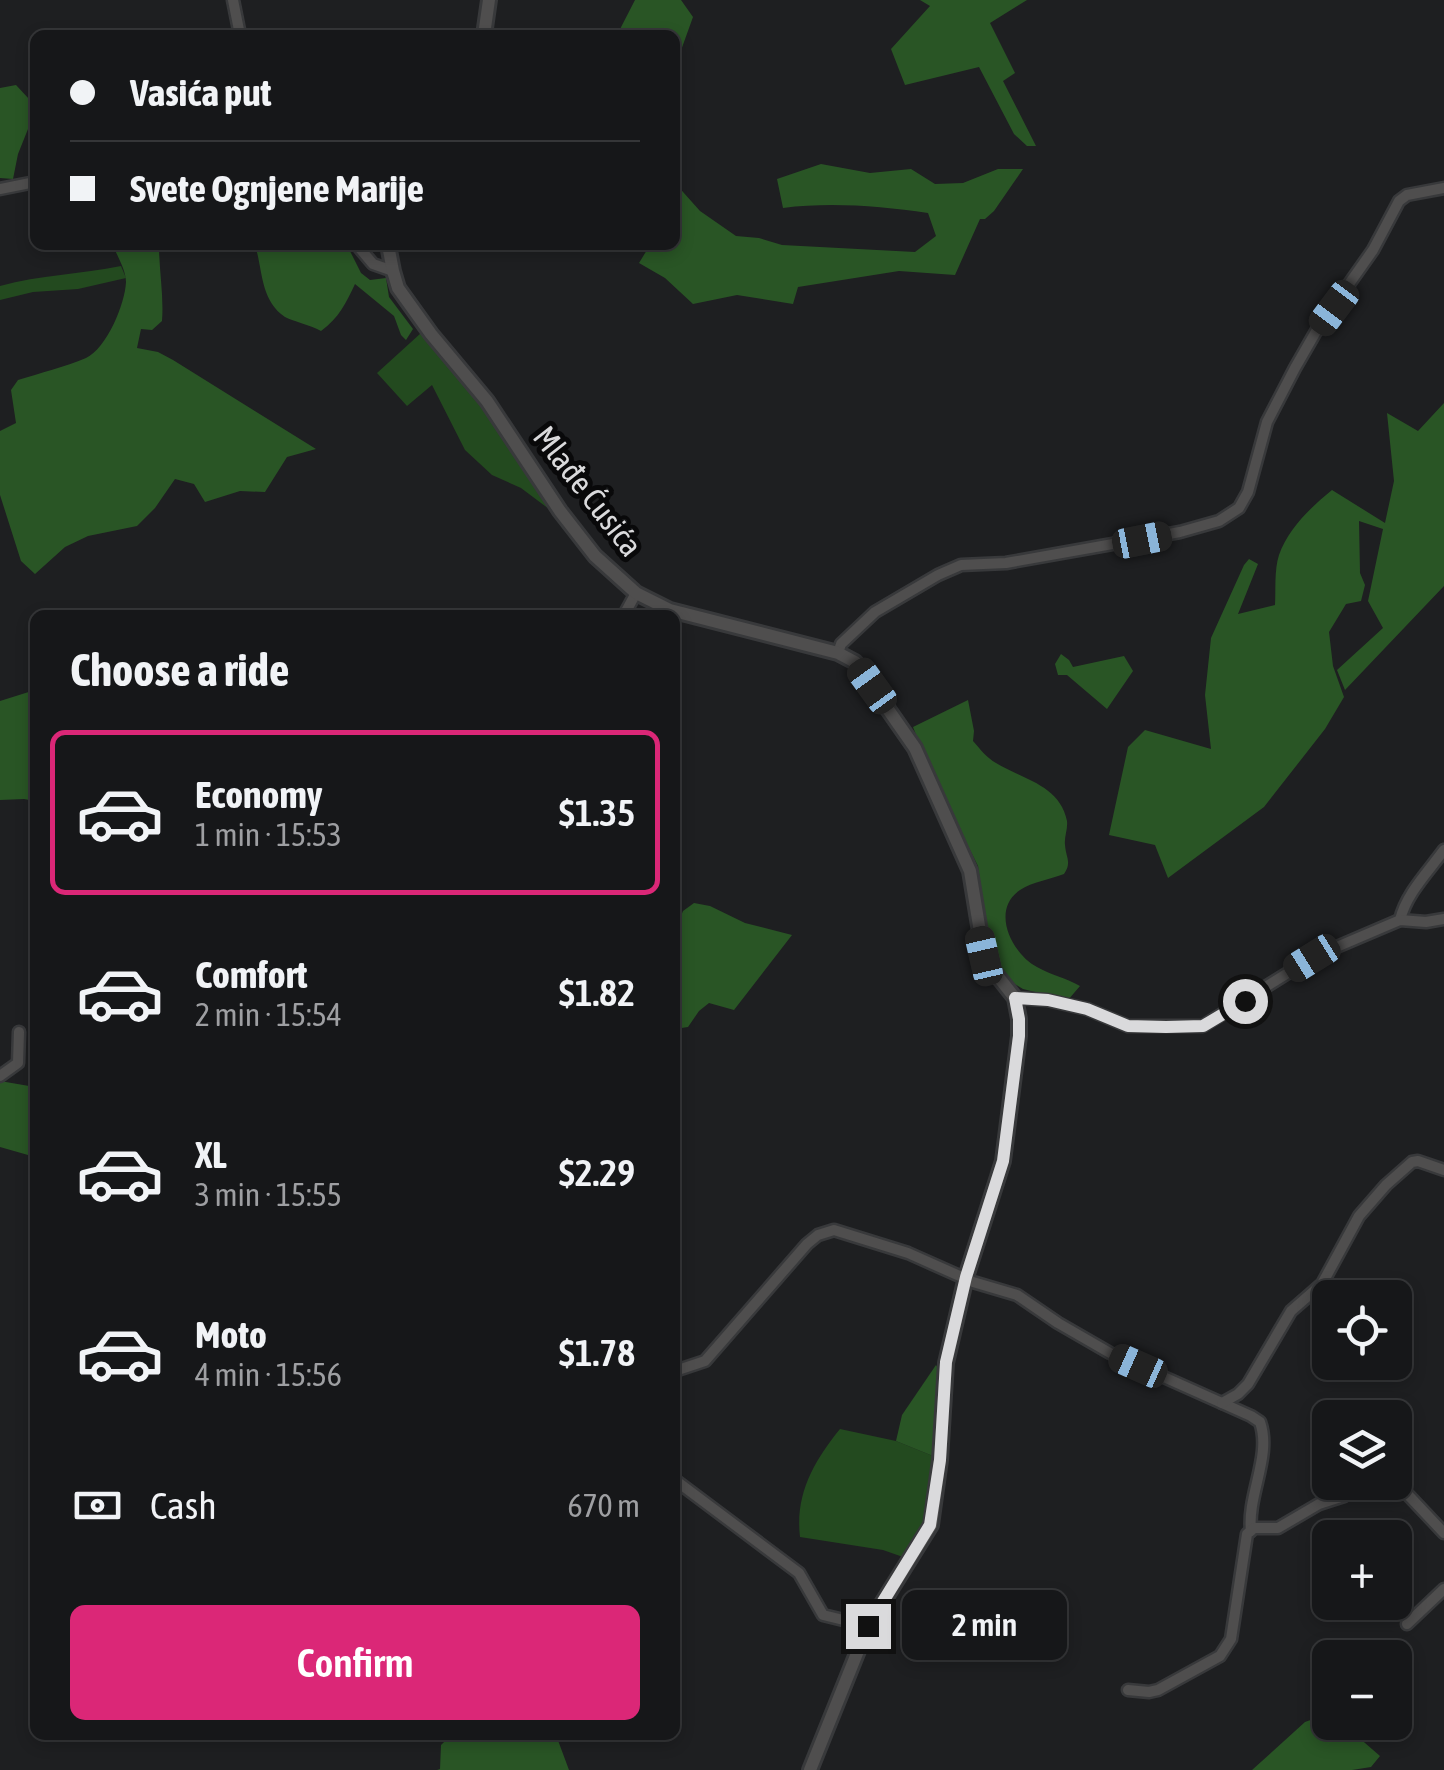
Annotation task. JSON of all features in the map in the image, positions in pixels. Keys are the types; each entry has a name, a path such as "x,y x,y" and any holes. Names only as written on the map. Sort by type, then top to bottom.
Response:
{"street":[{"path":"233,0 239,30"},
{"path":"485,30 489,0"},
{"path":"0,189 30,183"},
{"path":"810,1770 868,1626 930,1525 940,1460 946,1362 966,1277 1003,1161 1019,1036 1015,998 984,956 970,871 915,748 855,662 838,653 841,644 875,612 961,565 1006,563 1180,532 1218,521 1239,508 1248,492 1268,422 1295,368 1373,250 1399,201 1407,195 1444,188"},
{"path":"361,250 373,264 392,271"},
{"name":"Mlađe Ćusića","path":"389,250 398,288 487,401 595,556 636,593 670,610"},
{"path":"627,610 636,593"},
{"name":"Mlađe Ćusića","path":"680,613 838,653"},
{"path":"1400,920 1402,908 1444,850"},
{"path":"1015,998 1048,1000 1087,1009 1128,1026 1203,1026 1312,958 1400,920 1444,919"},
{"path":"0,1076 18,1064 19,1032"},
{"path":"1222,1404 1248,1384 1291,1311 1322,1284 1359,1216 1386,1185 1412,1162 1444,1170"},
{"path":"680,1369 705,1361 807,1244 834,1230 908,1252 973,1282 1017,1295 1110,1354 1252,1416 1260,1422 1264,1440 1250,1509 1250,1531"},
{"path":"680,1484 799,1573 822,1615 868,1626"},
{"path":"1412,1499 1444,1533"},
{"path":"1128,1690 1158,1690 1220,1656 1231,1639 1247,1534 1254,1528 1278,1528 1333,1500"},
{"path":"1408,1624 1444,1589"}],"green space":[{"path":"635,0 681,0 693,17 680,53 680,30 620,30"},
{"path":"920,0 1027,0 990,23 1015,73 1003,81 1036,146 1027,146 1014,134 979,67 905,85 891,49 930,6"},
{"path":"16,85 30,99 30,128 18,154 13,179 0,178 0,88"},
{"path":"821,164 870,173 911,169 935,184 963,183 998,169 1023,169 994,211 980,219 955,275 899,271 798,287 793,304 737,295 693,304 665,278 639,263 647,250 680,250 680,189 700,211 736,236 782,245 915,252 936,236 928,213 855,206 783,208 777,179"},
{"path":"115,250 159,250 162,321 152,330 141,329 137,348 173,360 316,449 287,457 265,492 240,491 205,502 194,484 175,479 137,526 88,536 65,547 35,574 21,561 0,495 0,431 16,423 11,390 18,380 94,353 118,313 126,282"},
{"path":"256,250 350,250 361,273 370,280 386,278 389,297 413,329 406,340 394,316 355,284 345,304 321,331 285,317 267,293"},
{"path":"121,266 126,278 0,300 0,286"},
{"path":"421,333 482,401 553,510 521,488 492,475 465,450 432,385 407,406 377,373"},
{"path":"1444,403 1444,586 1345,690 1337,670 1383,628 1368,601 1383,529 1359,521 1360,573 1365,585 1361,601 1346,604 1329,632 1333,666 1344,697 1325,729 1264,807 1168,878 1155,845 1109,835 1128,747 1145,730 1211,749 1205,695 1211,638 1244,565 1249,559 1258,564 1238,614 1275,605 1276,567 1283,545 1301,519 1332,490 1385,523 1394,481 1387,413 1418,431"},
{"path":"1061,654 1073,667 1124,656 1133,671 1107,709 1067,675 1058,675 1055,664"},
{"path":"30,692 30,800 0,800 0,701"},
{"path":"968,700 973,741 993,761 1048,791 1057,799 1067,821 1068,863 1064,874 1020,890 1006,909 1006,920 1013,942 1028,961 1080,986 1068,1000 1023,989 1013,983 996,960 988,941 978,866 929,769 913,727"},
{"path":"694,903 710,906 745,923 792,935 734,1010 709,1003 688,1027 680,1028 680,918"},
{"path":"0,1081 30,1086 30,1156 0,1147"},
{"path":"936,1365 939,1370 933,1456 896,1441 902,1415"},
{"path":"840,1429 896,1441 933,1456 925,1521 903,1557 883,1550 800,1537 800,1506 808,1479"},
{"path":"1312,1719 1312,1740 1362,1740 1380,1756 1371,1767 1352,1770 1252,1770"},
{"path":"446,1740 558,1740 569,1770 437,1770 441,1745"}],"route":[{"path":"868,1626 930,1525 940,1460 946,1362 966,1277 1003,1161 1019,1036 1015,998 1048,1000 1087,1009 1128,1026 1166,1027 1203,1026 1245,1001"}]}
